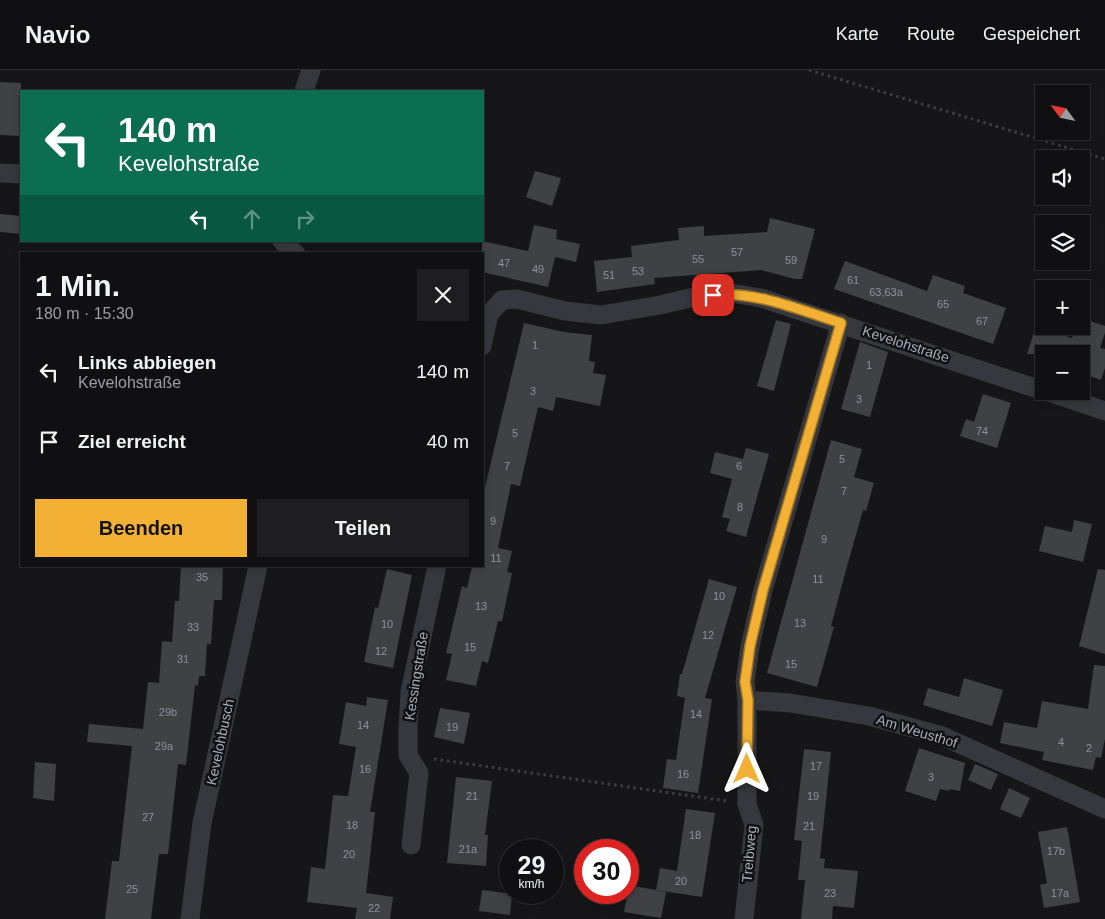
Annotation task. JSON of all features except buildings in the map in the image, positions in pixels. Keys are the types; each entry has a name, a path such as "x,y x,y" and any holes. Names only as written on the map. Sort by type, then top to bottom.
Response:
{"street":[{"path":"304,90 311,70"},
{"path":"0,173 20,174"},
{"path":"283,242 294,252"},
{"name":"Kevelohstraße","path":"484,336 489,314 502,300 516,300 565,311 600,315 660,305 694,296 731,293 761,298 1035,388"},
{"name":"Treibweg","path":"744,919 754,825 747,804 748,700 745,682 750,646 763,590 841,323"},
{"name":"Kevelohstraße","path":"1072,400 1105,411"},
{"name":"Kevelohbusch","path":"190,919 202,823 258,567"},
{"name":"Kessingstraße","path":"411,844 418,773 408,755 410,692 437,567"},
{"name":"Am Weusthof","path":"748,700 790,703 869,716 942,736 1105,809"}],"path":[{"path":"809,70 1105,160"},
{"path":"408,755 747,804"}],"route":[{"path":"713,295 731,293 761,298 841,323 763,590 750,646 745,682 748,700 747,769"}]}
